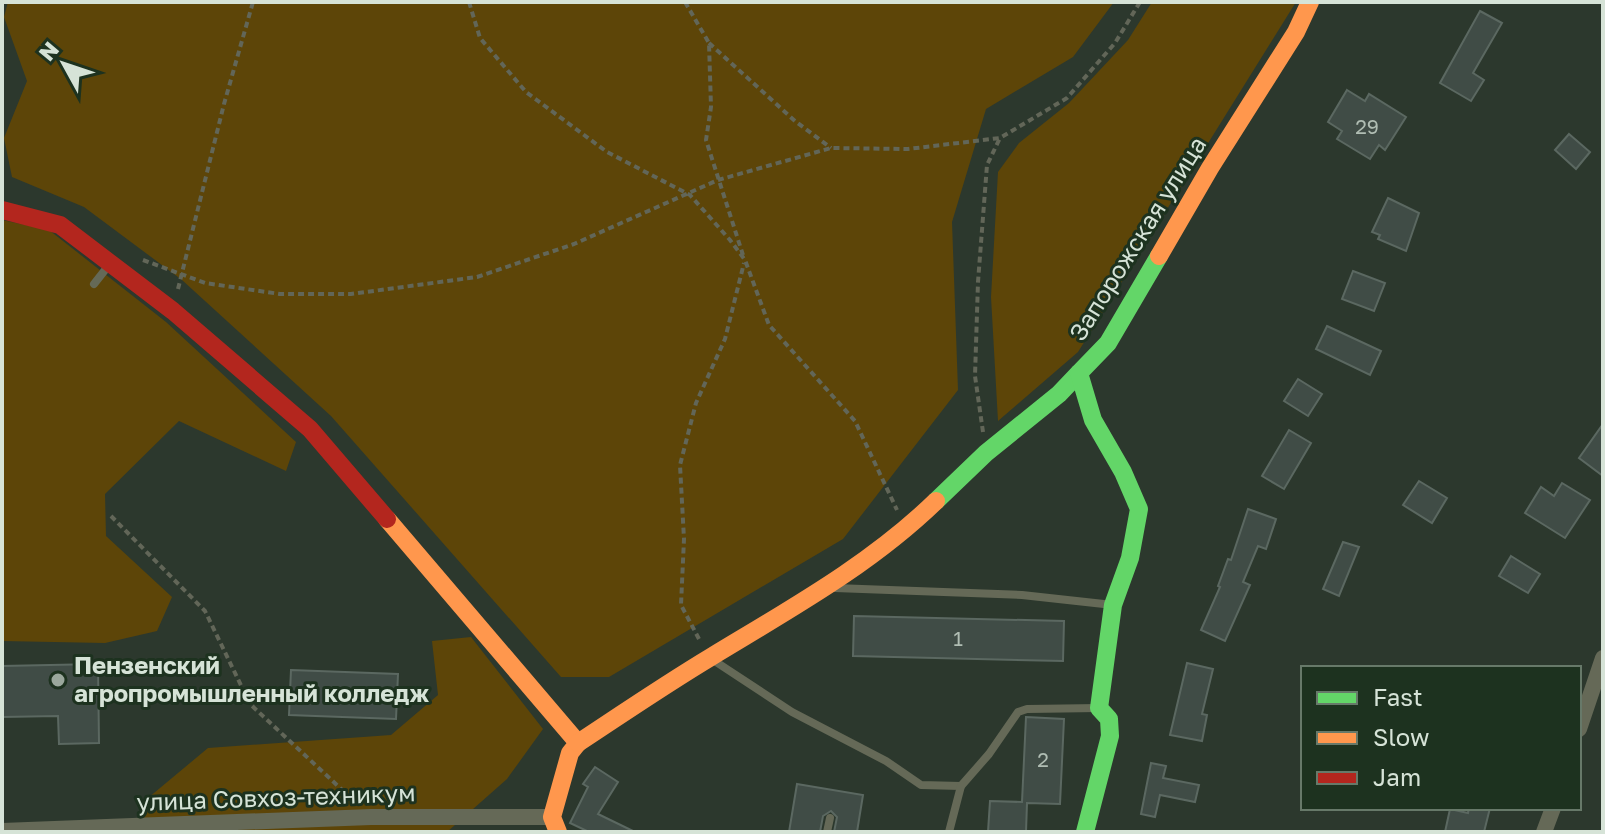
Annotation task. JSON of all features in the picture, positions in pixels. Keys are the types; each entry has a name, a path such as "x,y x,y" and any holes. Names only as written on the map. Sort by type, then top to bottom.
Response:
{"street":[{"name":"Запорожская улица","path":"1085,832 1110,736 1109,719 1099,708 1113,605 1130,558 1139,509 1123,472 1093,420 1079,373 1108,343 1210,168 1296,32 1310,2"},
{"path":"2,210 60,225 173,311 310,429 578,743"},
{"path":"555,824 570,753 578,743 709,658 826,588 907,530 986,453 1059,394 1079,373"},
{"path":"1581,723 1603,658"},
{"path":"1544,832 1552,810"},
{"name":"улица Совхоз-техникум","path":"2,831 555,824"}],"lane":[{"path":"94,284 110,263"},
{"path":"826,588 1022,595 1113,605"},
{"path":"709,658 792,712 886,761 921,785 961,786"},
{"path":"949,832 961,786 989,754 1015,715 1023,709 1099,708"},
{"path":"827,832 830,818"}],"path":[{"path":"173,311 224,104 253,2"},
{"path":"469,2 480,38 526,92 607,152 690,195 745,260"},
{"path":"685,2 709,43 795,121 831,148"},
{"path":"110,263 131,256 205,283 280,294 351,294 477,277 574,244 718,180 831,148 908,149 1000,138 1067,98 1115,43 1140,2"},
{"path":"709,43 711,107 706,140 769,325 855,421 907,530"},
{"path":"986,453 975,376 978,282 987,165 1000,138"},
{"path":"709,658 681,605 684,539 680,465 696,403 725,339 745,260"},
{"path":"111,516 205,611 250,704 370,825"}],"shaded area":[{"path":"8,2 1114,2 1073,57 986,109 952,222 958,390 843,539 609,677 561,677 331,416 182,280 84,207 12,177 4,138 27,81 4,17"},
{"path":"1152,2 1296,2 1078,352 998,421 991,297 998,172 1019,143 1069,103 1128,40"},
{"path":"2,220 49,230 166,322 296,442 286,471 179,421 105,494 106,536 172,597 157,631 105,643 2,641"},
{"path":"471,637 543,729 507,779 447,832 144,832 142,803 208,748 391,735 438,695 432,641"}],"building":[{"path":"1480,11 1502,23 1473,73 1484,80 1471,101 1440,83"},
{"path":"1347,90 1365,101 1369,94 1406,117 1385,150 1379,145 1370,159 1337,139 1342,131 1328,122"},
{"path":"1569,134 1590,152 1576,169 1555,150"},
{"path":"1388,198 1419,213 1406,251 1378,239 1380,235 1372,232"},
{"path":"1353,271 1385,283 1374,311 1342,299"},
{"path":"1327,326 1381,351 1370,375 1316,349"},
{"path":"1298,379 1322,394 1308,416 1284,401"},
{"path":"1603,424 1603,476 1579,458"},
{"path":"1289,430 1311,443 1284,489 1262,476"},
{"path":"1419,481 1447,498 1432,523 1403,505"},
{"path":"1562,483 1590,500 1565,538 1525,513 1541,487 1554,496"},
{"path":"1248,509 1276,519 1266,549 1258,546 1243,582 1250,585 1225,641 1201,630 1220,587 1228,559 1231,560"},
{"path":"1343,542 1359,547 1339,596 1323,589"},
{"path":"1511,556 1540,574 1528,593 1499,576"},
{"path":"854,616 1064,621 1063,661 853,656"},
{"path":"1187,663 1213,669 1202,714 1207,715 1202,741 1170,735"},
{"path":"98,664 99,743 59,744 58,716 2,717 2,666"},
{"path":"291,670 398,674 396,719 289,715"},
{"path":"1026,717 1064,719 1060,804 1027,803 1026,832 988,832 990,801 1022,802"},
{"path":"1151,763 1166,766 1163,778 1199,785 1195,802 1160,795 1155,817 1141,814"},
{"path":"595,767 618,782 598,814 635,832 589,832 570,823 588,787 583,784"},
{"path":"797,784 863,795 857,832 834,832 837,817 831,811 823,816 820,832 789,832"},
{"path":"1450,810 1468,813 1469,810 1490,810 1484,832 1445,832"}],"traffic: fast":[{"path":"1085,832 1110,736 1109,719 1099,708 1113,605 1130,558 1139,509 1123,472 1093,420 1079,373 1108,343 1159,256"},
{"path":"936,501 986,453 1059,394 1079,373"}],"traffic: slow":[{"path":"1159,256 1210,168 1296,32 1310,2"},
{"path":"578,743 857,566 936,501"},
{"path":"387,519 578,743 570,753 552,817 558,832"}],"traffic: jam":[{"path":"2,210 60,225 173,311 310,429 387,519"}],"place":[{"name":"Пензенский агропромышленный колледж","path":"58,680"}]}
